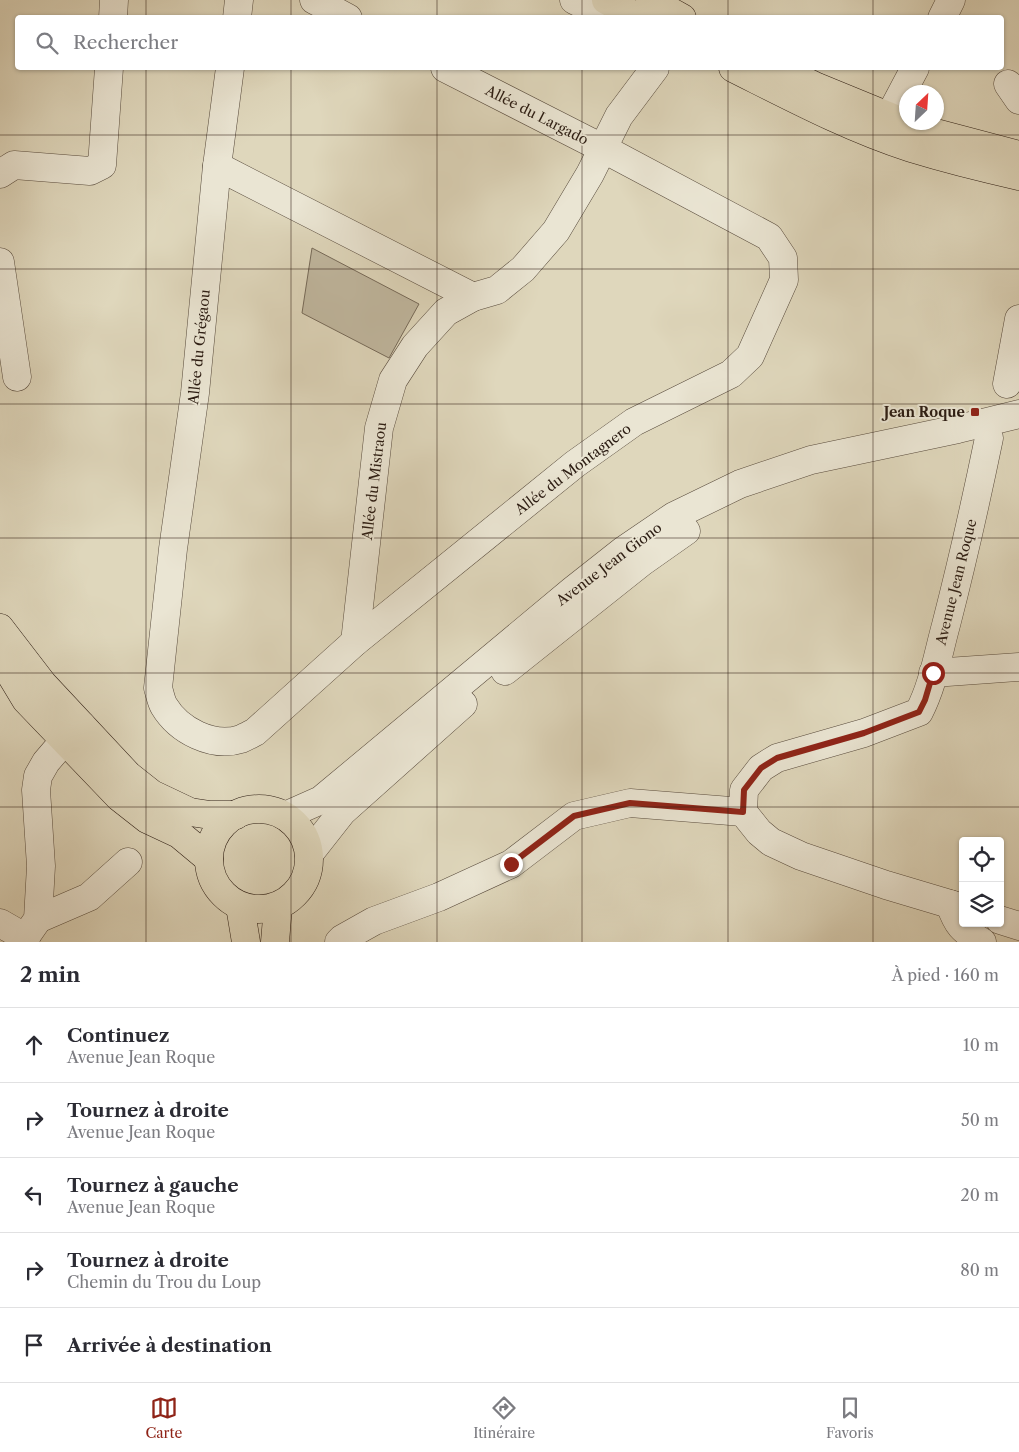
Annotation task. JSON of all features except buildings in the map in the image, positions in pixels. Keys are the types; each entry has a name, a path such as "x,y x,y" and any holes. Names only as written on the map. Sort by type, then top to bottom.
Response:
{"main road":[{"path":"737,70 810,106 883,127 924,131 1019,155"},
{"path":"782,70 817,87 883,127 910,148 1019,176"},
{"path":"0,628 43,684 73,733 119,797 147,820 179,834 209,860"},
{"path":"0,657 26,700 73,733 152,794 190,812 210,815 236,815"},
{"path":"252,809 269,810 285,816 297,826 305,839 309,854 308,870 302,886 292,898 278,906 259,909 240,906 224,895 213,878 209,860 212,841 222,826 236,815 252,809"},
{"path":"240,906 246,942"},
{"path":"275,942 278,906"}],"street":[{"path":"113,15 114,0"},
{"path":"237,15 238,0"},
{"path":"314,0 342,15"},
{"path":"574,0 584,5 645,11"},
{"path":"944,15 951,0"},
{"path":"0,174 14,165 90,171 102,165 109,70"},
{"name":"Allée du Grégaou","path":"230,70 217,166 195,393 173,549 158,688 163,705 174,719 184,729 199,736 226,741 242,739 255,732"},
{"name":"Allée du Largado","path":"450,70 602,148"},
{"name":"Allée du Mistraou","path":"619,116 631,70"},
{"name":"Allée du Mistraou","path":"355,642 379,428 393,380 415,346 446,312 473,297 496,290 523,269 556,231 590,174 619,116 653,70"},
{"path":"883,127 914,70"},
{"name":"Allée du Montagnero","path":"255,732 355,642 597,448 634,422 731,374 750,356 784,280 783,258 769,237 602,148"},
{"path":"217,166 473,297"},
{"path":"0,262 17,377"},
{"path":"1007,384 1019,319"},
{"name":"Avenue Jean Giono","path":"285,816 321,800 572,591 624,550 674,516 740,484 811,460 1019,414"},
{"name":"Avenue Jean Giono","path":"309,854 342,812 463,705 642,562 680,534 747,501 817,477 1019,432"},
{"name":"Avenue Jean Roque","path":"743,812 744,790 761,768 777,758 864,733 919,712 925,700 933,673 972,520 989,438"},
{"path":"933,673 1019,667"},
{"path":"29,933 41,866 36,790 38,776 46,762 73,733"},
{"path":"339,942 342,938 374,921 438,897 511,864 574,816 630,803 743,812 759,832 771,842 801,856 956,906 956,920 967,933 982,942"},
{"path":"0,923 29,933 89,897 128,862"},
{"path":"1004,921 1019,926"}],"shaded area":[{"path":"312,248 419,304 389,358 302,313"}],"place":[{"name":"Jean Roque","path":"975,412"}],"route":[{"path":"511,864 574,816 630,803 743,812 744,790 761,768 777,758 864,733 919,712 925,700 933,673"}]}
